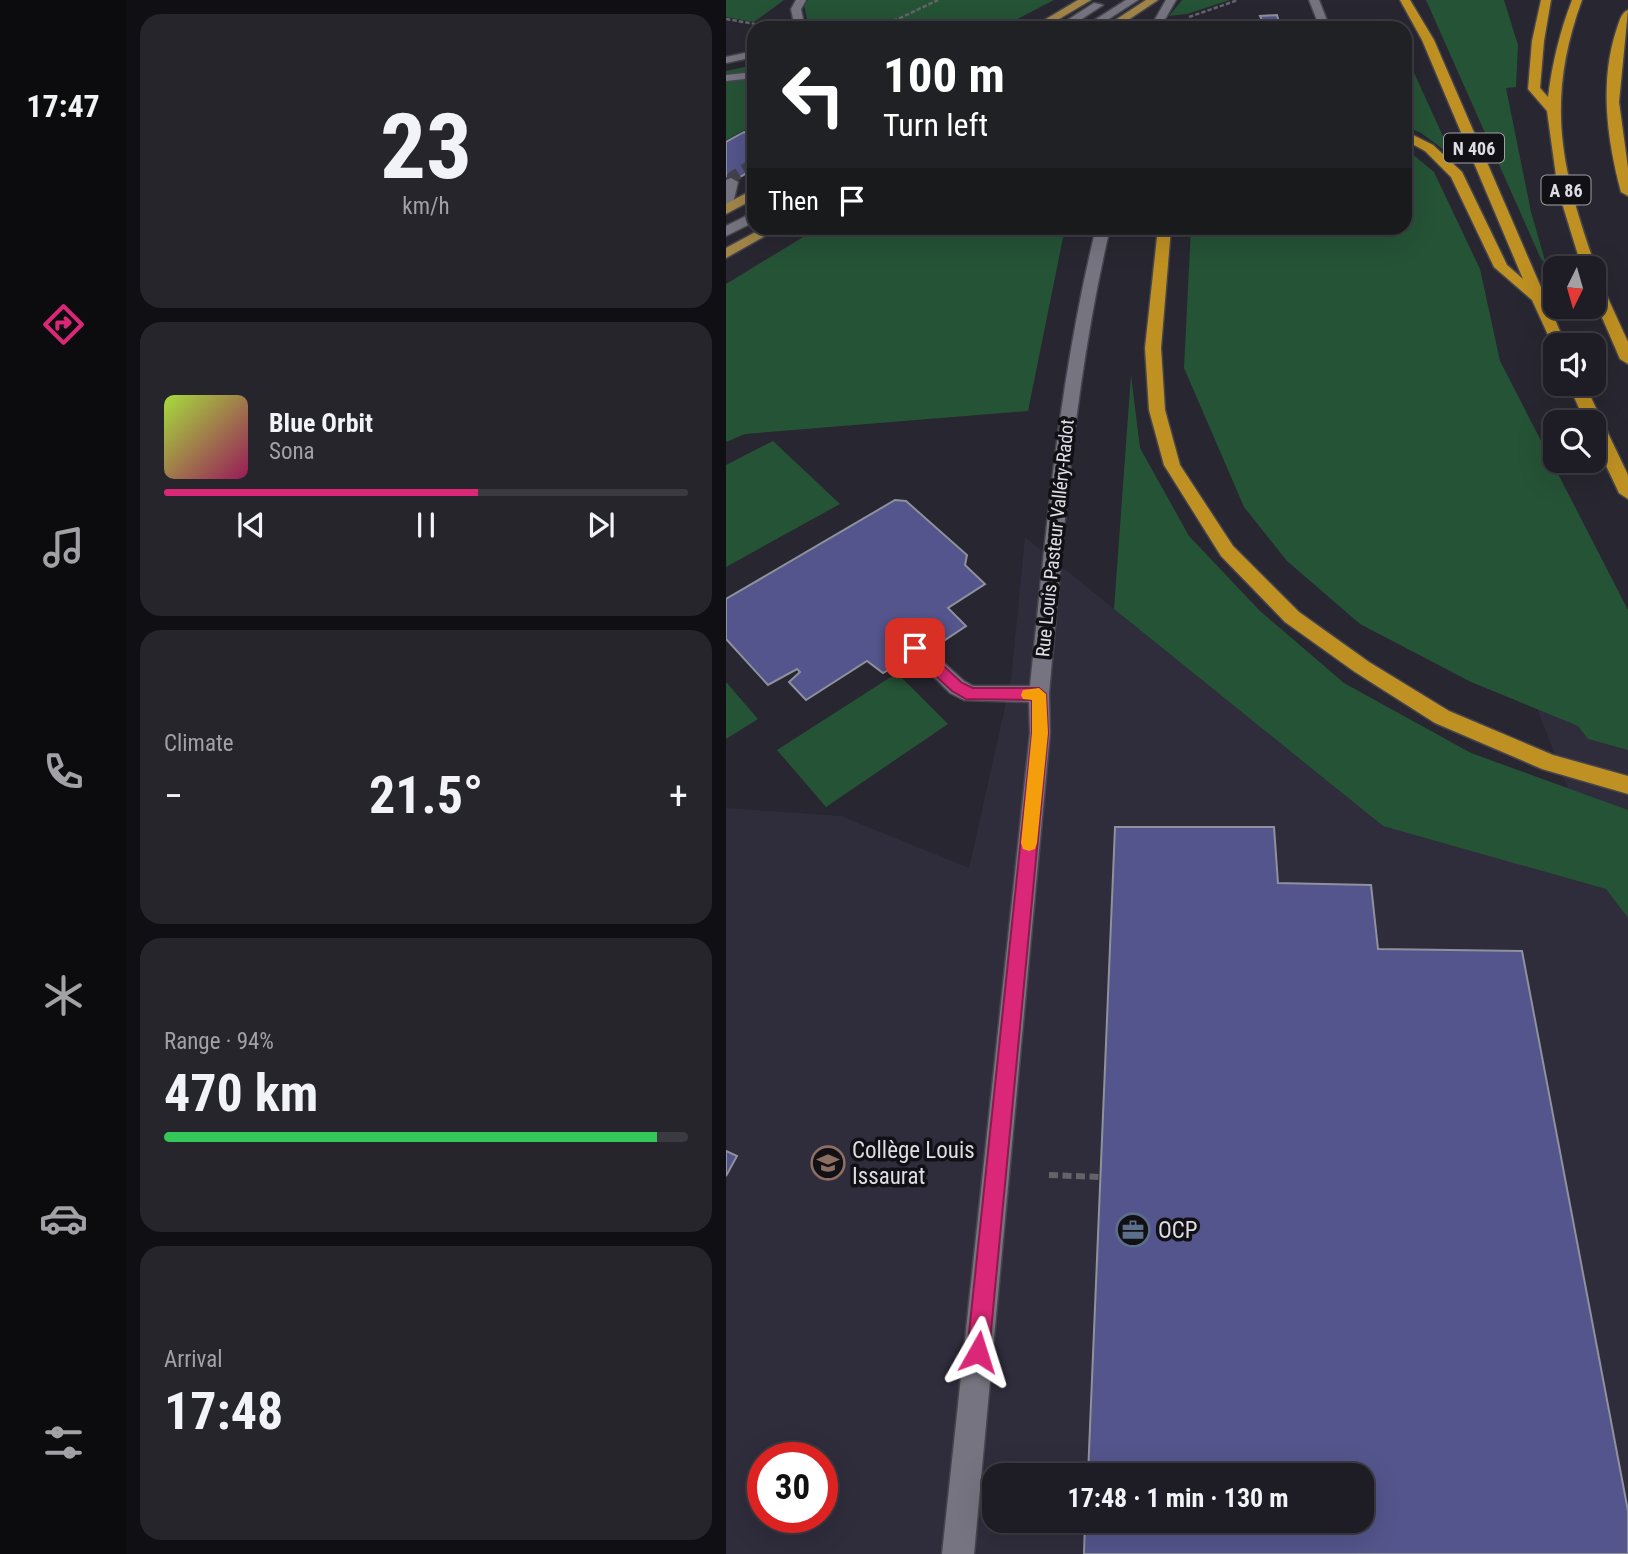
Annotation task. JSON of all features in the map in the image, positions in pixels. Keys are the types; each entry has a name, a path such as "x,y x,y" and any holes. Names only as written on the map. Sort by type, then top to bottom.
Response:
{"highway":[{"name":"N 406","path":"1405,0 1428,40 1554,333"},
{"path":"1546,0 1538,41 1534,89 1553,110"},
{"name":"A 86","path":"1577,0 1562,49 1553,110 1573,224 1585,256"},
{"path":"1628,13 1618,38 1612,88 1620,167 1628,192"},
{"path":"1412,139 1429,148 1457,175 1501,267 1539,299"},
{"path":"1163,235 1153,348 1157,410 1172,466 1227,551 1292,617 1362,667 1442,717 1549,763 1628,785"},
{"path":"1606,310 1628,359"},
{"path":"1606,448 1628,493"}],"main road":[{"path":"1048,21 1086,0"},
{"path":"1119,21 1153,0"},
{"path":"726,210 747,197"},
{"path":"726,254 760,235"}],"street":[{"path":"797,21 796,9 801,0"},
{"path":"1072,21 1106,0"},
{"path":"1098,21 1133,0"},
{"path":"1160,21 1170,0"},
{"path":"1314,0 1322,21"},
{"path":"726,60 747,56"},
{"path":"726,78 747,76"},
{"path":"726,204 731,182"},
{"path":"726,232 747,220"},
{"name":"Rue Louis Pasteur Valléry-Radot","path":"958,1554 1040,733 1039,694 1075,360 1100,235"},
{"path":"915,648 957,687 971,694 1039,694"}],"path":[{"path":"891,21 938,0"},
{"path":"1183,19 1238,0"},
{"path":"726,19 747,22"},
{"path":"1049,1175 1100,1177"}],"shaded area":[{"path":"1025,537 1383,826 1606,888 1512,643 1628,636 1628,1554 726,1554 726,808 841,816 969,868 1011,680"}],"green space":[{"path":"726,0 784,0 755,21 726,17"},
{"path":"808,0 1054,0 1014,21 807,21 804,5"},
{"path":"1182,0 1230,0 1187,14 1169,16"},
{"path":"1426,0 1504,0 1518,45 1516,87 1506,88 1531,212 1544,256 1543,261"},
{"path":"747,66 747,129 726,140 726,71"},
{"path":"1412,68 1452,156 1412,129"},
{"path":"1412,154 1434,172 1480,269 1500,361 1543,445 1543,473 1558,473 1628,610 1628,750 1588,739 1578,726 1471,682 1360,624 1287,561 1244,507 1184,368 1191,235 1412,235"},
{"path":"806,235 1064,235 1028,411 745,434 726,442 726,284"},
{"path":"1131,375 1140,448 1189,536 1260,611 1344,683 1471,753 1628,810 1628,918 1606,889 1383,826 1114,609"},
{"path":"773,441 840,504 726,567 726,465"},
{"path":"897,673 948,724 826,807 777,750"},
{"path":"726,682 758,719 726,739"}],"building":[{"path":"1277,15 1279,21 1262,21 1260,16"},
{"path":"744,132 747,133 747,173 726,185 726,142"},
{"path":"895,500 906,501 967,555 965,565 985,584 948,608 966,626 936,646 930,647 921,640 901,653 903,658 900,663 883,673 867,661 806,700 789,682 800,672 797,669 768,685 726,639 726,599"},
{"path":"1115,827 1274,827 1278,883 1371,885 1378,949 1522,951 1628,1511 1628,1554 1084,1554 1085,1533 1374,1533 1374,1463 1088,1463"},
{"path":"726,1151 737,1156 726,1176"}],"tunnel":[{"path":"731,182 733,177 747,168"}],"slow traffic":[{"path":"1029,695 1039,694 1040,733 1029,843"}],"place":[{"name":"Collège Louis Issaurat","path":"828,1163"},
{"name":"OCP","path":"1133,1230"}],"route":[{"path":"915,648 957,687 971,694 1039,694 1040,733 978,1352"}]}
